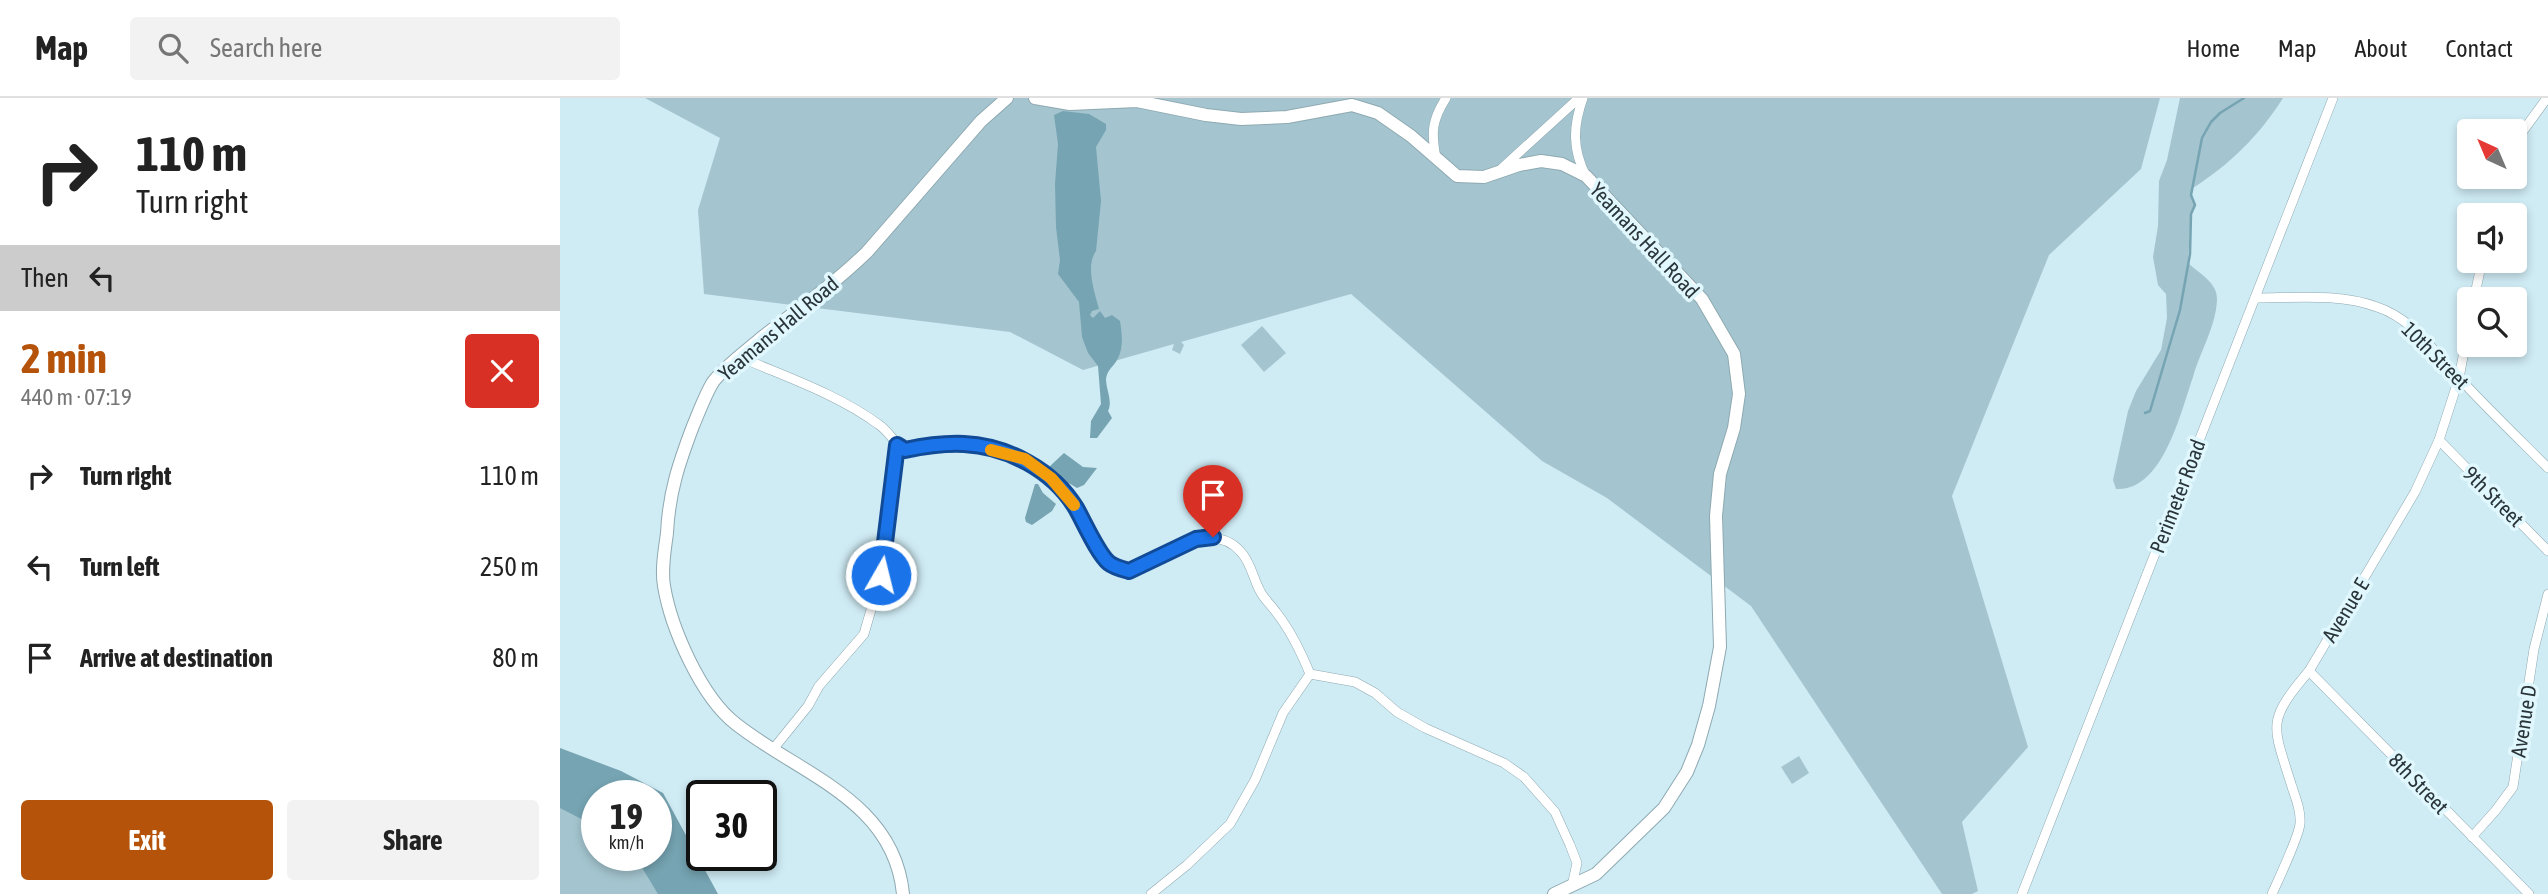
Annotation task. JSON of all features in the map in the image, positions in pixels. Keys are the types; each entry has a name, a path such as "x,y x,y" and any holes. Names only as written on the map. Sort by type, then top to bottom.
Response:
{"street":[{"name":"Yeamans Hall Road","path":"903,894 902,875 883,832 836,790 736,724 713,702 679,639 663,584 667,522 675,472 699,411 714,382 740,357 867,253 981,121 1007,98"},
{"name":"Yeamans Hall Road","path":"1035,98 1070,104 1137,101 1241,119 1287,117 1352,105 1378,113 1411,136 1457,176 1484,177 1519,164 1541,161 1562,164 1586,176 1702,299 1734,354 1739,394 1734,428 1720,474 1716,516 1720,647 1709,706 1687,772 1664,808 1596,874 1554,894"},
{"path":"1436,160 1433,123 1446,98"},
{"path":"1498,172 1581,98"},
{"path":"1581,98 1574,129 1574,144 1578,162 1586,176"},
{"name":"Perimeter Road","path":"2022,894 2333,98"},
{"path":"2527,126 2547,98"},
{"name":"10th Street","path":"2255,298 2337,298 2377,306 2393,314 2411,327 2548,468"},
{"path":"740,357 856,410 881,426 897,445 905,450 932,445 966,444 1025,459 1051,478 1074,504 1102,556 1111,565 1129,571 1196,539 1224,539 1242,553 1260,593 1297,643 1310,674"},
{"name":"Avenue E","path":"2272,894 2300,825 2298,806 2275,731 2278,712 2309,671 2415,492 2439,440 2459,379 2463,357"},
{"name":"9th Street","path":"2439,440 2548,551"},
{"path":"774,748 808,706 820,686 864,634 881,575 897,445"},
{"name":"Avenue D","path":"2472,837 2513,787 2534,649 2548,594"},
{"name":"8th Street","path":"2309,671 2529,894"},
{"path":"1310,674 1355,682 1425,728 1504,763 1524,777 1555,812 1570,845 1577,863 1572,886"},
{"path":"1151,894 1187,865 1230,824 1255,780 1283,713 1310,674"}],"shaded area":[{"path":"645,98 2160,98 2141,169 2049,255 1952,496 2028,747 1962,822 1978,891 1972,894 1942,894 1751,606 1607,498 1542,461 1351,294 1181,342 1184,345 1180,354 1172,350 1174,344 1083,370 1010,332 704,294 698,210 720,138"},
{"path":"2180,98 2283,98 2243,148 2193,188 2191,195 2195,205 2191,214 2188,263 2215,289 2217,300 2214,319 2168,447 2146,478 2132,486 2116,489 2113,480 2128,411 2136,391 2161,350 2167,318 2166,294 2158,285 2153,257 2158,226 2159,181 2167,160"},
{"path":"1063,111 1089,114 1106,124 1106,130 1096,147 1101,201 1096,251 1091,264 1099,309 1092,311 1090,315 1093,318 1100,311 1105,318 1112,315 1120,321 1122,341 1121,351 1106,379 1110,399 1108,411 1112,418 1097,438 1090,438 1091,421 1101,404 1098,366 1088,353 1082,337 1079,302 1058,274 1060,260 1055,184 1058,144 1054,115"},
{"path":"1262,326 1286,353 1264,372 1241,345"},
{"path":"1064,453 1083,467 1097,468 1084,485 1077,488 1055,475 1049,467"},
{"path":"1035,484 1056,504 1052,511 1032,525 1026,522 1025,518"},
{"path":"560,748 638,780 581,780 581,819 560,808"},
{"path":"1799,756 1809,773 1792,784 1781,767"},
{"path":"560,793 581,800 581,871 660,871 671,894 560,894"},
{"path":"672,810 686,835 686,871 705,871 718,894 658,894 644,871 672,871"}],"waterway":[{"path":"2145,413 2150,411 2180,310 2190,254 2191,214 2195,205 2191,195 2202,138 2220,113 2244,98"}],"slow traffic":[{"path":"991,450 1025,459 1051,478 1074,505"}],"route":[{"path":"881,575 897,445 905,450 932,445 966,444 1025,459 1051,478 1074,504 1102,556 1111,565 1129,571 1181,545 1196,539 1213,537"}]}
